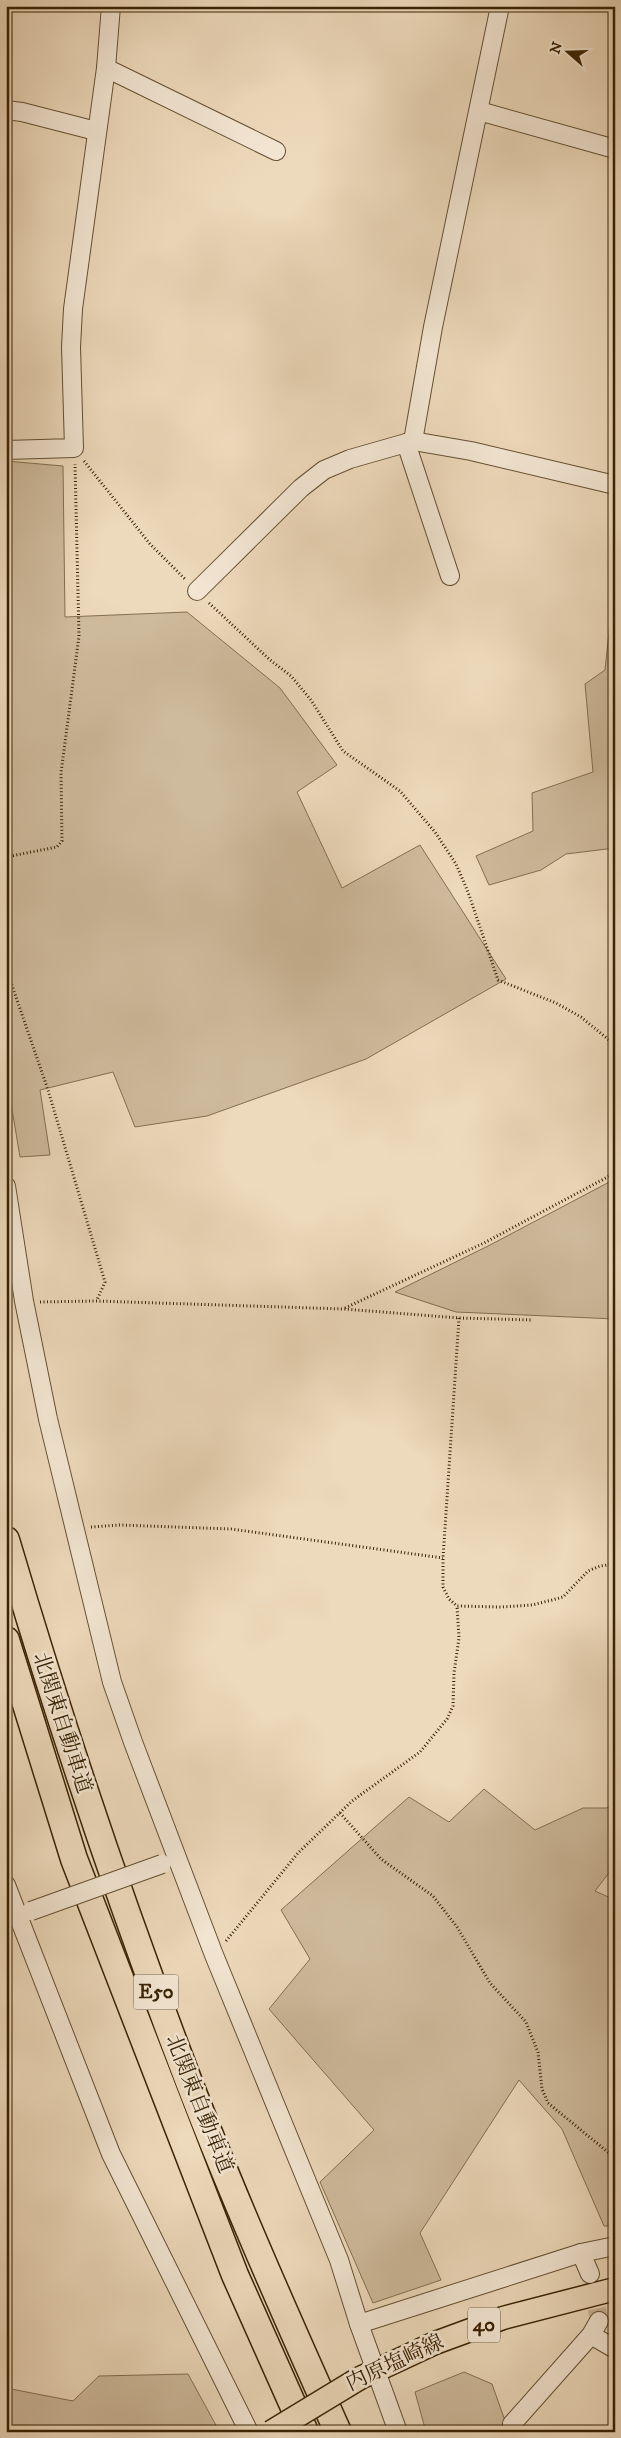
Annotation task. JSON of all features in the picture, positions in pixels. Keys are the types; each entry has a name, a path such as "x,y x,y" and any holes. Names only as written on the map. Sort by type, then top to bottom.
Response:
{"highway":[{"name":"北関東自動車道","path":"6,1540 51,1690 108,1860 178,2055 263,2266 338,2432"},
{"name":"北関東自動車道","path":"6,1640 77,1868 235,2275 305,2432"}],"main road":[{"name":"内原塩崎線","path":"270,2432 368,2374 435,2343 503,2318 615,2289"}],"street":[{"path":"6,450 74,448 71,347 73,309 106,68 111,6"},
{"path":"450,576 410,442 500,6"},
{"path":"106,68 276,151"},
{"path":"6,110 22,112 96,131"},
{"path":"479,111 615,149"},
{"path":"197,591 301,488 324,470 350,459 410,442 472,451 615,485"},
{"path":"6,1186 24,1301 73,1530 112,1682 169,1861 214,1954 339,2260 359,2324 368,2374 398,2432"},
{"path":"19,1917 169,1861"},
{"path":"6,1885 111,2154 249,2432"},
{"path":"359,2324 580,2253 615,2246"},
{"path":"580,2253 590,2274"},
{"path":"516,2432 512,2424 595,2328 615,2349"}],"path":[{"path":"74,448 150,544 270,660 291,676 311,700 343,751 400,791 416,808 456,864 480,923 498,980 581,1017 615,1045"},
{"path":"6,857 57,847 62,841 61,773 79,636 74,448"},
{"path":"6,968 48,1090 105,1282 96,1301"},
{"path":"344,1309 484,1243 615,1173"},
{"path":"24,1301 53,1303 96,1301 344,1309 459,1318 534,1320"},
{"path":"459,1318 443,1558 443,1587 449,1599 457,1606 501,1607 552,1600 563,1597 588,1571 600,1566 615,1564"},
{"path":"73,1530 96,1526 120,1525 231,1529 443,1558"},
{"path":"214,1954 298,1853 352,1801 420,1752 448,1719 453,1706 454,1673 459,1638 457,1606"},
{"path":"340,1813 381,1859 422,1887 446,1911 490,1983 518,2011 533,2035 538,2052 544,2096 548,2103 615,2158"}],"shaded area":[{"path":"6,461 63,466 65,617 187,612 280,688 337,765 297,792 342,888 420,845 506,979 366,1059 207,1116 135,1127 113,1072 40,1090 50,1155 20,1157 6,1073"},
{"path":"613,595 615,848 566,854 541,870 489,885 476,856 533,831 532,793 593,772 585,684 605,670"},
{"path":"615,1179 615,1319 456,1312 395,1292 492,1244"},
{"path":"484,1789 535,1830 583,1808 607,1808 615,1802 615,1865 595,1891 615,1900 615,2147 609,2152 615,2162 615,2226 604,2226 562,2129 519,2080 420,2233 441,2280 373,2303 320,2182 374,2130 269,2009 310,1959 281,1910 409,1797 449,1822"},
{"path":"464,2372 492,2384 509,2432 426,2432 415,2392"},
{"path":"188,2374 218,2429 215,2432 6,2432 6,2388 73,2401 99,2376"}],"tunnel":[{"path":"592,2282 599,2321"}]}
